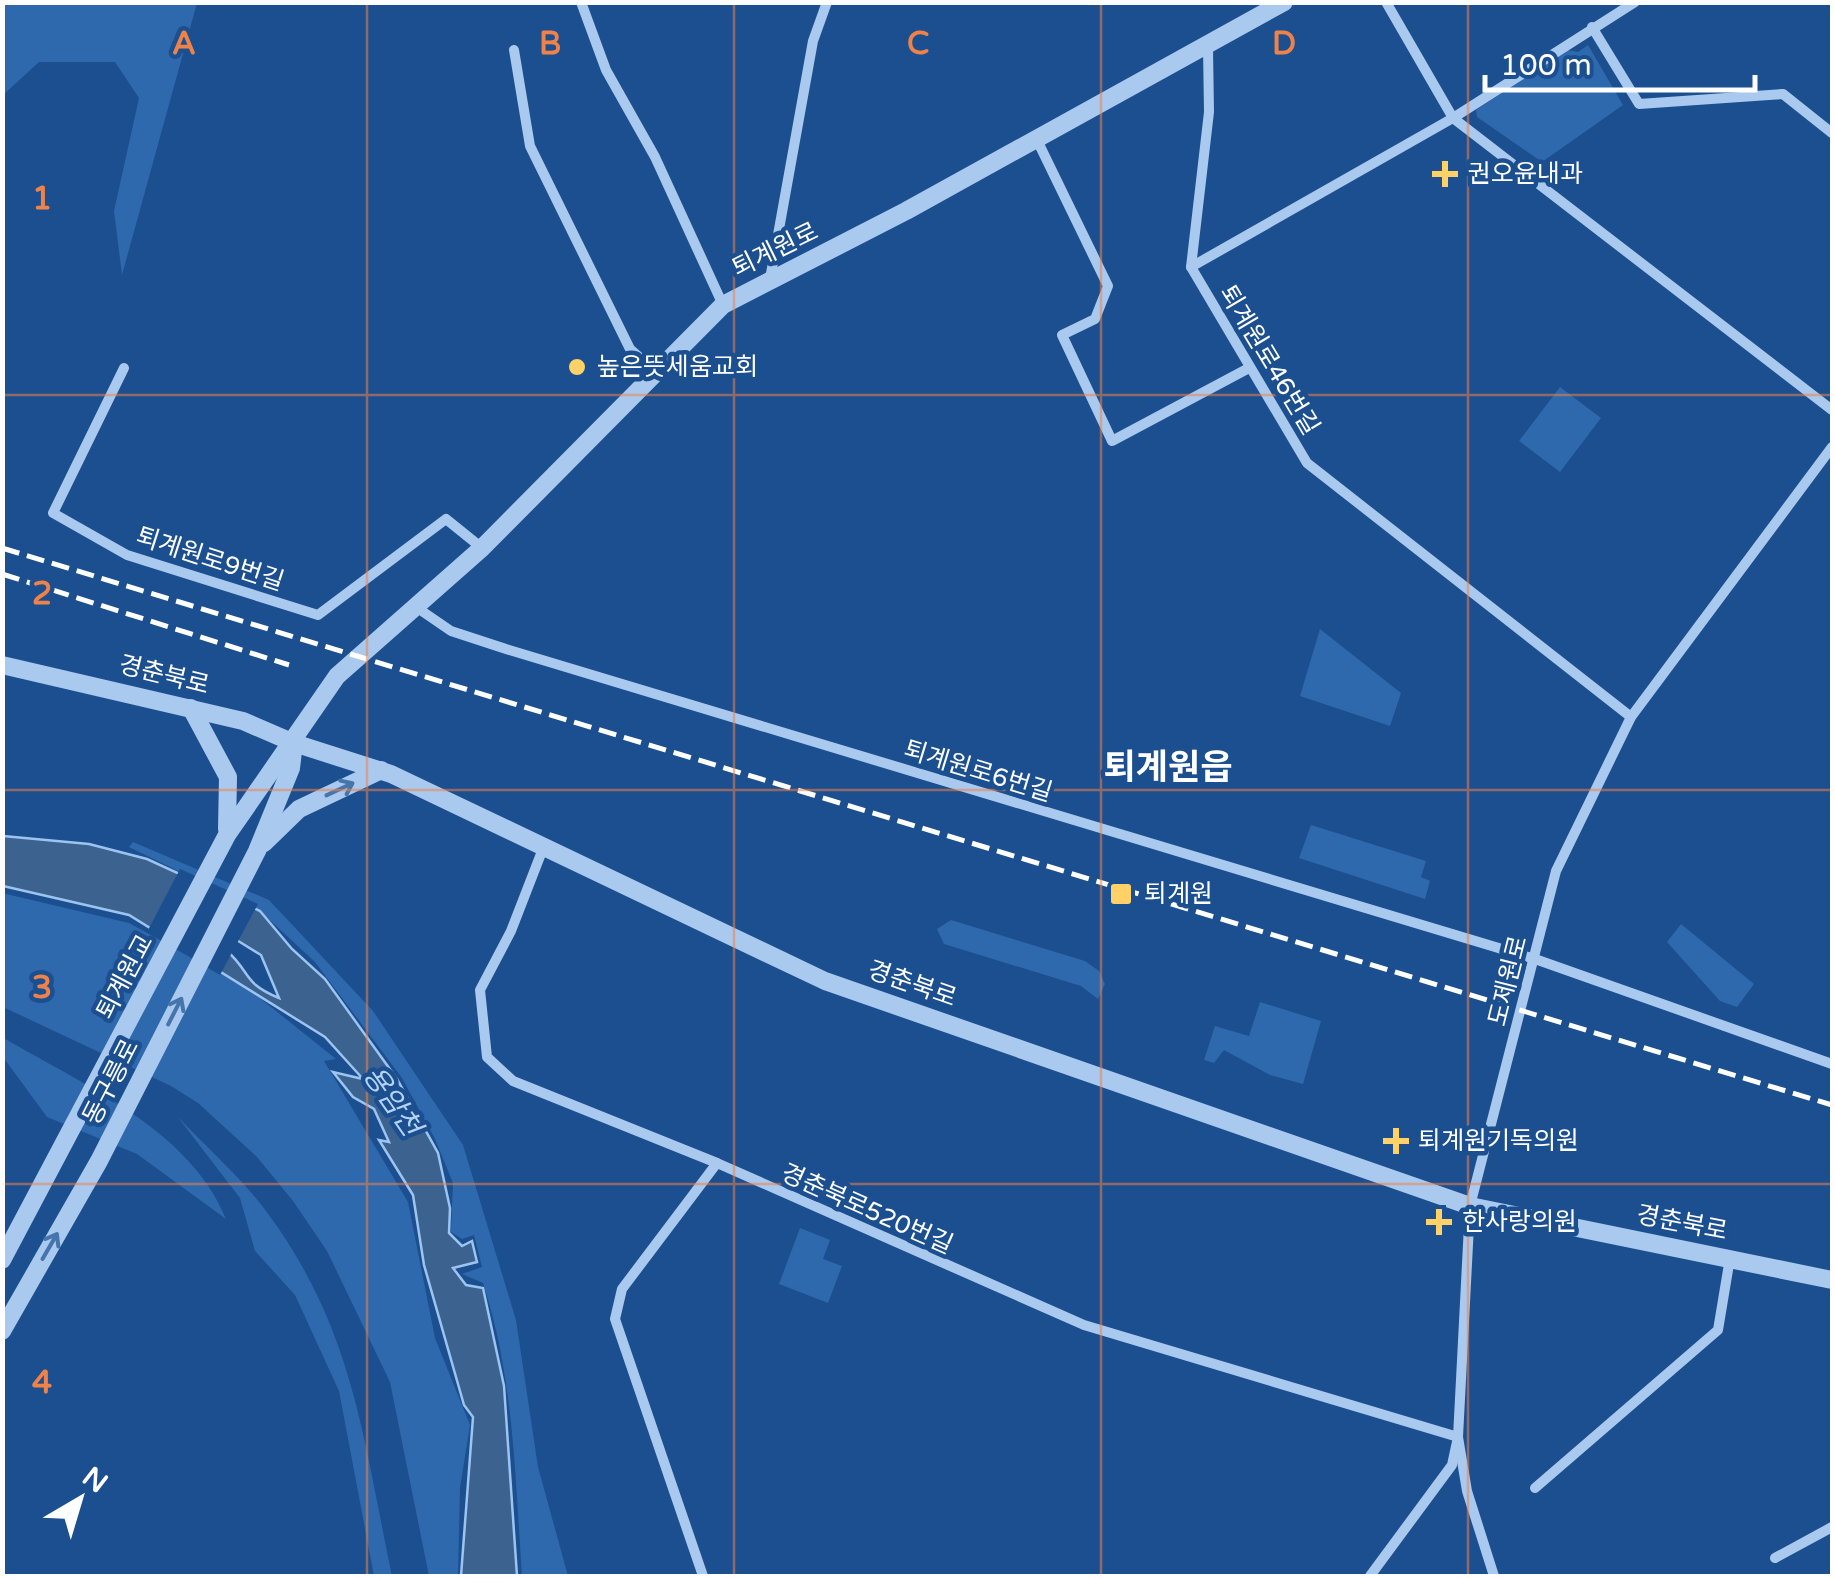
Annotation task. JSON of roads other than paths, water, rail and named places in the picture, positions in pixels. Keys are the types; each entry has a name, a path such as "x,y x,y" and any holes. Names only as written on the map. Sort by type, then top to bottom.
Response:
{"street":[{"path":"581,2 606,70 655,156 723,306"},
{"path":"770,279 813,41 828,2"},
{"name":"퇴계원로","path":"227,835 337,676 482,548 723,306 1208,48 1284,2"},
{"path":"1386,2 1454,118 1832,410"},
{"path":"1191,268 1454,118 1635,2"},
{"path":"1592,27 1639,104 1783,94 1832,133"},
{"name":"퇴계원로46번길","path":"1208,48 1209,112 1191,268 1307,463 1632,718"},
{"path":"514,50 530,146 630,349 656,372"},
{"path":"1037,140 1108,286 1095,320 1062,335 1112,441 1250,368"},
{"name":"퇴계원로9번길","path":"124,368 53,512 127,555 318,615 446,519 482,548"},
{"name":"도제원로","path":"1370,1576 1452,1465 1458,1437 1470,1206 1556,871 1632,718 1832,448"},
{"name":"퇴계원로6번길","path":"416,607 451,631 506,649 1535,959 1832,1064"},
{"name":"경춘북로","path":"2,665 243,721 294,743 380,770 825,981 1470,1206 1832,1280"},
{"path":"190,708 228,777 227,835"},
{"name":"퇴계원로","path":"257,851 283,788 294,743"},
{"path":"257,851 299,809 380,770"},
{"name":"퇴계원교","path":"66,1141 227,835"},
{"name":"경춘북로520번길","path":"544,845 511,931 480,990 487,1056 513,1081 717,1163 1084,1325 1458,1437"},
{"name":"동구릉로","path":"2,1332 99,1161 257,851"},
{"name":"동구릉로","path":"2,1260 66,1141"},
{"path":"702,1576 615,1319 622,1289 717,1163"},
{"path":"1535,1488 1718,1330 1730,1258"},
{"path":"1458,1437 1468,1491 1494,1576"},
{"path":"1775,1558 1832,1526"}],"water":[{"name":"용암천","path":"3,836 89,844 147,859 260,911 292,949 325,979 397,1079 438,1153 450,1208 449,1233 462,1246 472,1241 477,1262 453,1268 466,1285 483,1288 504,1386 517,1576 461,1576 473,1417 464,1405 424,1265 413,1195 379,1140 389,1142 374,1109 353,1097 333,1072 363,1079 325,1037 129,915 3,886","holes":["235,939 261,955 279,998 253,982 227,951"]}],"railway":[{"path":"2,548 1832,1105"},
{"path":"2,574 289,665"}],"place":[{"name":"권오윤내과","path":"1445,174"},
{"name":"높은뜻세움교회","path":"577,367"},
{"name":"퇴계원","path":"1121,894"},
{"name":"퇴계원기독의원","path":"1396,1141"},
{"name":"한사랑의원","path":"1439,1222"}],"district":[{"name":"퇴계원읍","path":"1168,768"}]}
